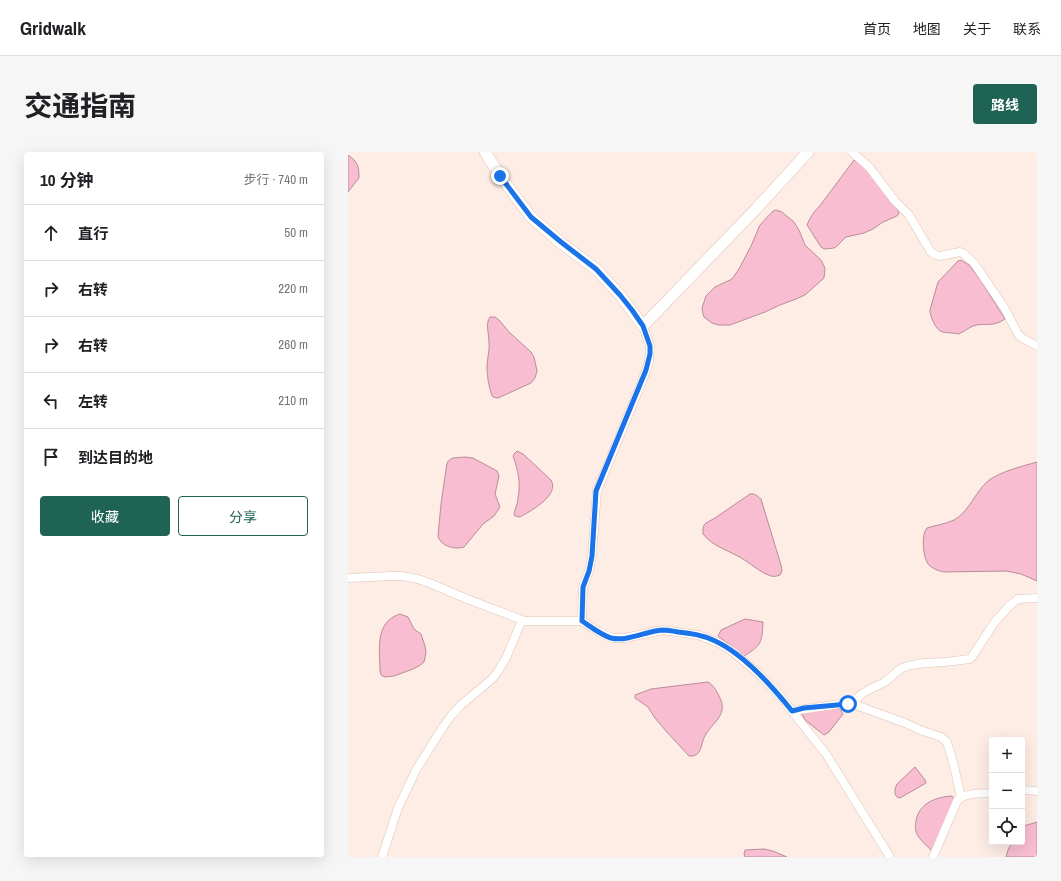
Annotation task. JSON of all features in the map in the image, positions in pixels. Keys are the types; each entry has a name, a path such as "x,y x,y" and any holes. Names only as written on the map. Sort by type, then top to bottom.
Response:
{"street":[{"path":"485,152 500,176 531,217 596,269 620,295 643,326 650,346 649,362 643,379 596,491 592,556 589,571 583,587 582,621"},
{"path":"643,326 755,210 808,152"},
{"path":"852,152 869,167 895,201 909,215 931,252 936,255 957,252 963,253 974,263 1005,309 1018,334 1022,338 1037,346"},
{"path":"348,578 401,576 418,579 525,621 582,621 612,638 625,638 662,630 691,633 712,640 726,647 771,686 826,754 890,857"},
{"path":"853,704 867,690 884,682 897,671 908,666 970,659 994,623 1009,606 1018,600 1037,598"},
{"path":"382,857 398,808 416,770 451,716 461,705 497,673 506,658 522,620"},
{"path":"792,711 840,704 853,704 941,737 945,740 953,762 961,797"},
{"path":"1025,790 1037,791"},
{"path":"933,857 957,801 961,797 989,793"}],"shaded area":[{"path":"348,155 357,165 359,170 359,178 348,192"},
{"path":"854,160 866,169 878,183 899,212 898,215 864,233 846,237 834,248 824,249 821,247 807,225 813,213"},
{"path":"776,210 782,212 794,222 805,245 821,260 825,268 824,278 805,295 765,312 730,325 718,325 712,323 704,317 703,314 702,308 706,296 715,287 732,279 751,246 760,225 773,211"},
{"path":"961,260 969,265 981,281 1005,319 992,324 973,326 958,334 939,330 931,317 930,310 938,282 958,261"},
{"path":"490,317 495,317 499,320 509,332 531,352 534,357 537,371 535,378 531,383 498,398 492,396 487,374 489,345 487,326"},
{"path":"517,451 523,454 551,480 553,486 552,491 543,502 520,517 515,516 514,514 518,502 519,482 518,471 513,456"},
{"path":"453,458 473,458 497,471 499,476 495,494 500,507 494,516 483,524 464,547 456,548 445,545 439,539 441,504 447,463"},
{"path":"1037,462 1037,581 1021,574 1006,571 945,572 936,570 928,564 923,546 924,535 927,528 954,520 964,512 983,486 998,475"},
{"path":"750,494 755,494 761,499 781,565 782,571 780,575 772,576 764,573 741,558 712,543 703,534 703,528 706,523"},
{"path":"400,614 408,617 414,629 421,634 426,653 424,662 413,669 394,676 385,677 381,675 380,671 380,638 386,623"},
{"path":"745,619 763,622 761,639 758,646 744,656 718,636 721,630"},
{"path":"708,682 715,688 722,702 721,713 706,734 699,752 694,756 689,756 655,718 648,707 635,698 635,695 651,689"},
{"path":"839,708 843,714 829,732 824,735 805,720 802,714 815,710"},
{"path":"915,767 926,783 900,798 897,797 895,794 895,789 897,784"},
{"path":"952,796 955,800 934,850 931,850 921,840 916,832 915,825 918,815 924,805 929,802"},
{"path":"1037,822 1037,857 1006,857 1010,845 1025,845 1025,826"},
{"path":"764,849 787,857 745,857 744,854 745,850"}],"route":[{"path":"500,176 531,217 596,269 620,295 643,326 650,346 649,362 643,379 596,491 592,556 589,571 583,587 582,621 612,638 625,638 662,630 691,633 719,643 733,652 771,686 792,711 804,708 848,704"}]}
